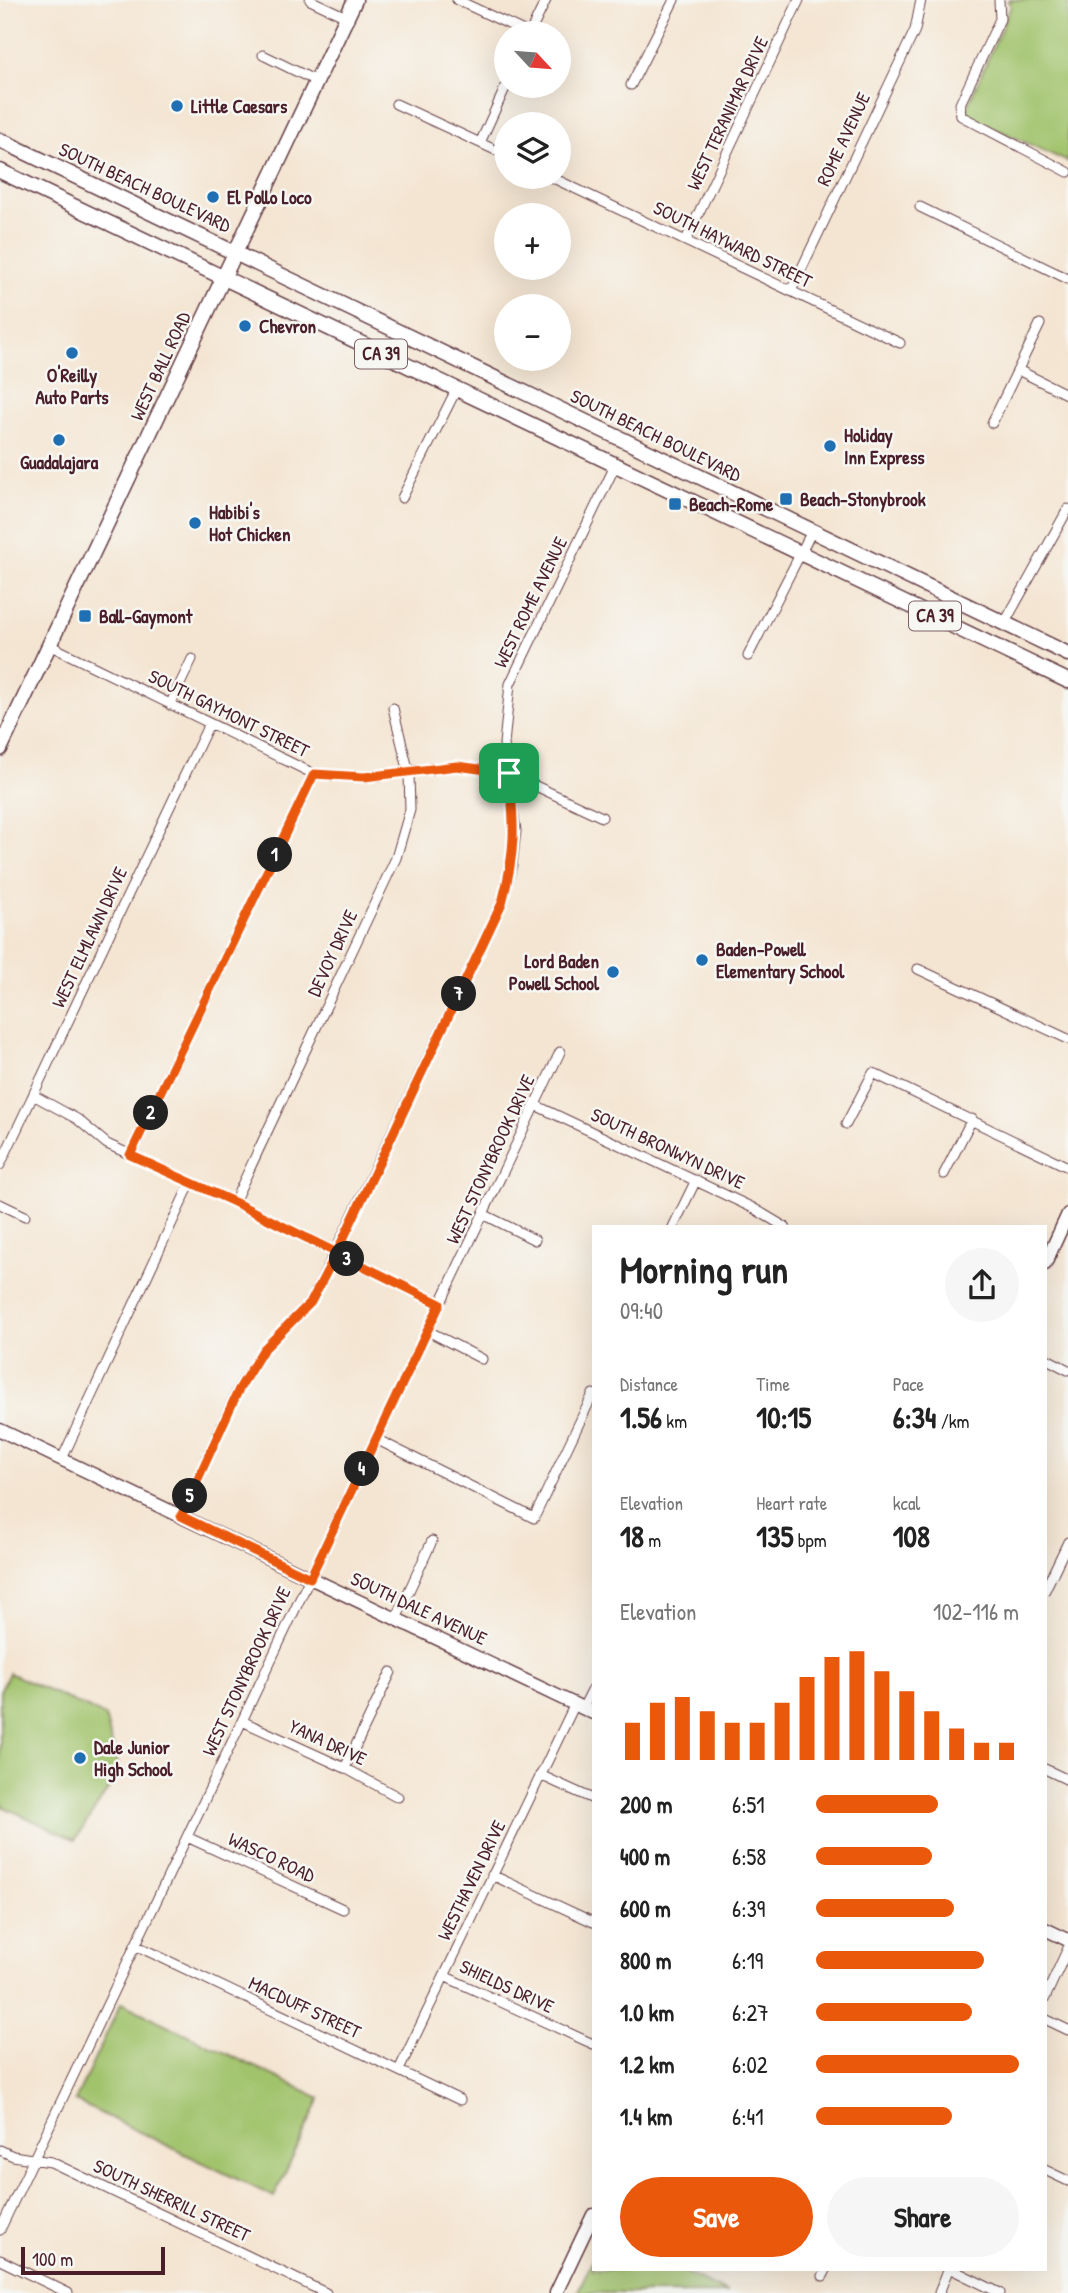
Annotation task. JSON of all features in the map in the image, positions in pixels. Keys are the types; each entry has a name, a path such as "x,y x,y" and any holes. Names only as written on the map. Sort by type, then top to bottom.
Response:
{"main road":[{"name":"WEST BALL ROAD","path":"0,749 355,0"},
{"name":"SOUTH BEACH BOULEVARD","path":"0,140 811,533 1068,654"},
{"name":"CA 39","path":"0,172 224,276 456,390 802,552 1068,681"}],"street":[{"path":"310,0 346,17"},
{"path":"457,0 503,21"},
{"path":"535,21 546,0"},
{"path":"631,85 674,0"},
{"name":"WEST TERANIMAR DRIVE","path":"686,240 799,0"},
{"name":"ROME AVENUE","path":"791,291 915,30 921,0"},
{"path":"999,0 1000,19 960,104 961,116 1068,172"},
{"path":"262,55 316,81"},
{"path":"480,143 501,98"},
{"path":"396,104 494,149"},
{"name":"SOUTH HAYWARD STREET","path":"571,186 900,343"},
{"path":"920,207 1068,279"},
{"path":"992,423 1040,324"},
{"path":"1018,370 1068,395"},
{"path":"402,498 456,390"},
{"name":"WEST ROME AVENUE","path":"181,1516 239,1389 263,1350 311,1302 502,903 512,865 516,831 504,744 510,684 616,464"},
{"path":"1004,624 1068,509"},
{"path":"748,656 811,533"},
{"name":"SOUTH GAYMONT STREET","path":"49,645 314,774 364,777 457,766 509,773 602,817"},
{"path":"170,705 192,659"},
{"name":"DEVOY DRIVE","path":"234,1202 396,858 410,810 409,773 393,708"},
{"name":"WEST ELMLAWN DRIVE","path":"0,1166 209,724"},
{"path":"130,1155 314,774"},
{"path":"918,969 1068,1039"},
{"name":"WEST STONYBROOK DRIVE","path":"0,2230 560,1052"},
{"path":"846,1124 873,1073 1068,1167"},
{"path":"33,1095 77,1119 107,1144 234,1202 440,1304"},
{"name":"SOUTH BRONWYN DRIVE","path":"535,1105 696,1180 781,1225"},
{"path":"944,1174 972,1119"},
{"path":"674,1225 696,1180"},
{"path":"62,1460 190,1184"},
{"path":"0,1204 25,1216"},
{"path":"483,1214 535,1240"},
{"path":"1047,1260 1067,1220"},
{"path":"428,1331 482,1359"},
{"path":"1047,1359 1068,1370"},
{"path":"376,1438 534,1518 592,1396"},
{"name":"SOUTH DALE AVENUE","path":"0,1430 584,1708"},
{"path":"396,1619 432,1541"},
{"path":"1047,1586 1068,1542"},
{"path":"345,1768 391,1672"},
{"name":"WESTHAVEN DRIVE","path":"398,2070 540,1775 584,1708 592,1690"},
{"name":"YANA DRIVE","path":"242,1721 345,1768 398,1797"},
{"path":"1047,1770 1068,1780"},
{"path":"540,1775 592,1799"},
{"name":"WASCO ROAD","path":"187,1837 343,1909"},
{"path":"492,1875 592,1922"},
{"path":"1047,1930 1068,1940"},
{"name":"MACDUFF STREET","path":"135,1945 460,2100"},
{"path":"1047,1994 1068,1948"},
{"name":"SHIELDS DRIVE","path":"444,1976 592,2045"},
{"path":"1047,2020 1068,2030"},
{"name":"SOUTH SHERRILL STREET","path":"0,2150 13,2156 51,2162 326,2293"},
{"path":"1047,2171 1068,2181"},
{"path":"556,2293 592,2217"},
{"path":"0,2260 68,2293"},
{"path":"939,2293 950,2271"},
{"path":"952,2271 1000,2293"}],"green space":[{"path":"1008,0 1068,0 1068,162 964,114 1011,6"},
{"path":"9,1673 105,1716 119,1772 75,1840 0,1805 0,1691"},
{"path":"121,2003 320,2098 274,2197 75,2101"},
{"path":"592,2261 592,2271 681,2271 728,2293 577,2293"}],"place":[{"name":"Little Caesars","path":"177,106"},
{"name":"El Pollo Loco","path":"213,197"},
{"name":"Chevron","path":"245,326"},
{"name":"O'Reilly Auto Parts","path":"72,353"},
{"name":"Guadalajara","path":"59,440"},
{"name":"Holiday Inn Express","path":"830,446"},
{"name":"Beach-Stonybrook","path":"786,499"},
{"name":"Beach-Rome","path":"675,504"},
{"name":"Habibi's Hot Chicken","path":"195,523"},
{"name":"Ball-Gaymont","path":"85,616"},
{"name":"Baden-Powell Elementary School","path":"702,960"},
{"name":"Lord Baden Powell School","path":"613,972"},
{"name":"Dale Junior High School","path":"80,1758"}],"route":[{"path":"509,773 457,766 364,777 314,774 130,1155 234,1202 336,1254 440,1304 310,1578 181,1516 239,1389 263,1350 311,1302 336,1254 502,903 512,865 516,831 509,773"}]}
